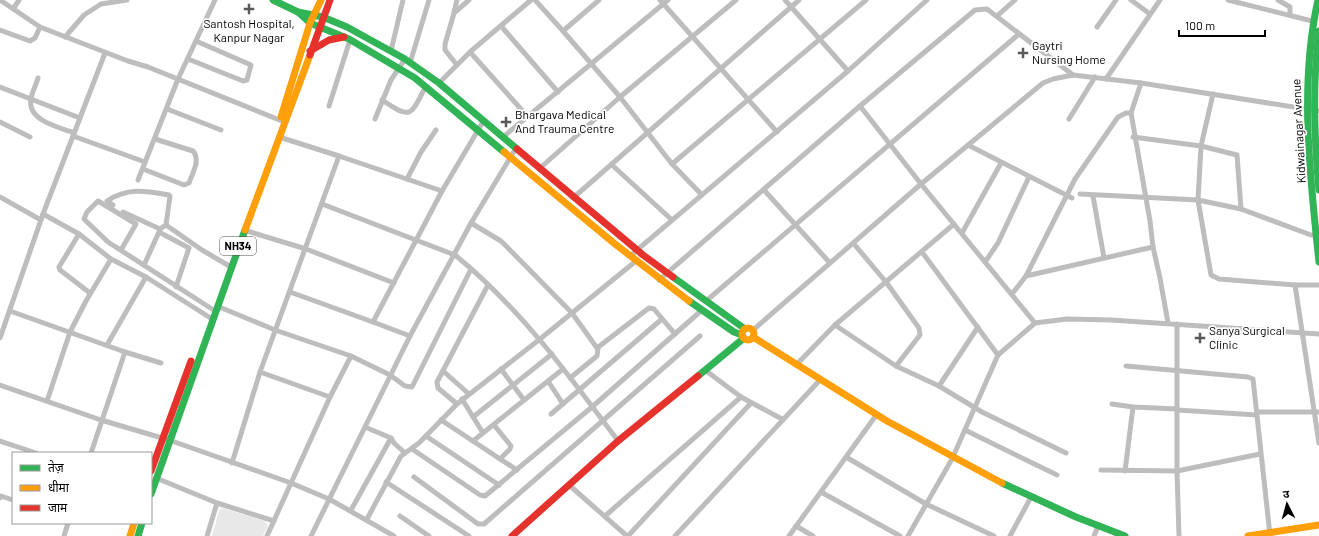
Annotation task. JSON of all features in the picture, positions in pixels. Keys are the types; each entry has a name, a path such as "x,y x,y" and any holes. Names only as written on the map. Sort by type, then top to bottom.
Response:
{"main road":[{"path":"273,0 298,12 310,23 347,38 398,67 426,86 659,280 734,332 747,334"},
{"name":"NH34","path":"229,266 279,137 282,121 310,23 321,0"},
{"name":"NH34","path":"152,468 162,438 212,312 282,121 330,0"},
{"name":"Kidwainagar Avenue","path":"1318,0 1312,21 1308,58 1314,110 1319,190"},
{"path":"298,12 314,14 347,27 408,61 439,83 484,120 538,169 573,198 666,273 747,334 820,380 952,459 1031,497 1125,536"},
{"name":"Kidwainagar Avenue","path":"1319,31 1315,71 1314,110 1319,262"},
{"path":"310,51 329,40 347,38"},
{"name":"NH34","path":"152,491 212,312"},
{"path":"512,536 618,441 747,334"},
{"path":"130,536 134,524"},
{"path":"138,536 142,524"},
{"path":"1248,536 1269,534 1319,525"}],"street":[{"path":"0,0 40,28 178,79 282,121"},
{"path":"13,9 19,0"},
{"path":"65,37 84,15 101,4 127,0"},
{"path":"138,180 178,79 215,0"},
{"path":"391,51 403,0"},
{"path":"375,119 382,100 398,67 408,61 429,0"},
{"path":"457,0 444,44 445,50 457,65"},
{"path":"454,13 469,0"},
{"path":"439,83 470,52 531,0"},
{"path":"535,0 620,97 672,164 702,195"},
{"path":"563,31 599,0"},
{"path":"503,137 591,64 662,2 668,0"},
{"path":"538,169 620,97 736,0"},
{"path":"785,0 848,71"},
{"path":"573,198 799,0"},
{"path":"672,164 866,0"},
{"path":"367,519 401,456 412,449 426,436 456,404 572,313 633,259 637,250 777,132 928,0"},
{"path":"997,16 1015,0"},
{"path":"1098,27 1116,0"},
{"path":"1131,0 1150,14"},
{"path":"1106,78 1160,0"},
{"path":"1228,0 1290,14 1312,21"},
{"path":"1278,0 1290,7 1290,14"},
{"path":"662,2 777,132"},
{"path":"659,280 860,106 976,10 987,9 1073,75"},
{"path":"501,26 558,92"},
{"path":"0,30 30,41 35,38 40,28"},
{"path":"706,302 1019,34"},
{"path":"329,106 347,38"},
{"path":"188,59 243,81 249,78 251,65 196,41"},
{"path":"470,52 528,117"},
{"path":"0,338 43,214 105,53"},
{"path":"747,334 854,244 921,184 1043,83 1053,79 1073,75 1106,78 1314,110"},
{"path":"1070,119 1094,77"},
{"path":"38,78 30,100 34,112 43,122 145,162"},
{"path":"1141,83 1131,113 1134,137 1146,196 1153,247 1168,323"},
{"path":"382,100 402,113 407,113 414,110 426,86"},
{"path":"0,87 30,100 80,118"},
{"path":"1213,94 1200,146 1198,200 1213,278 1295,285 1319,285"},
{"path":"860,106 921,184 1035,323"},
{"path":"167,109 221,130"},
{"path":"1012,294 1026,276 1075,179 1115,121 1121,116 1131,113"},
{"path":"373,322 442,191 484,120"},
{"path":"0,122 30,137"},
{"path":"407,179 421,152 436,130"},
{"path":"279,137 442,191"},
{"path":"1134,137 1200,146 1237,155 1241,209"},
{"path":"143,169 184,184 189,183 197,161 196,154 193,151 155,139"},
{"path":"968,145 1072,198"},
{"path":"311,536 410,336 471,223 516,148"},
{"path":"232,463 260,372 340,156"},
{"path":"962,233 1001,163"},
{"path":"612,165 672,220"},
{"path":"985,262 998,243 1029,177"},
{"path":"140,190 169,195 166,225 160,229 124,212 107,201 116,196 140,190"},
{"path":"764,190 830,263"},
{"path":"1080,194 1093,196 1146,196 1198,200 1241,209 1285,226 1318,235"},
{"path":"1093,196 1104,258"},
{"path":"0,197 41,220"},
{"path":"121,250 136,224 98,201 86,212 84,219 108,242 212,312"},
{"path":"322,204 417,239 455,255 471,269 540,339 618,441"},
{"path":"43,214 79,234 111,259 212,312 275,330 351,356 390,375 405,386 412,387 471,269"},
{"path":"471,223 502,241 572,313 598,348"},
{"path":"796,365 835,325 954,224"},
{"path":"166,225 229,266"},
{"path":"244,230 306,250 394,283"},
{"path":"144,265 159,232 189,248 176,287"},
{"path":"79,234 59,268 90,293"},
{"path":"854,244 886,282 918,326 920,331 920,335 896,366"},
{"path":"1026,276 1153,247"},
{"path":"922,252 998,355"},
{"path":"47,401 70,332 90,293 111,259"},
{"path":"107,345 146,277"},
{"path":"1295,285 1301,333 1317,413 1319,443"},
{"path":"456,404 437,386 443,371 488,286"},
{"path":"290,292 410,336"},
{"path":"570,378 597,356 598,348 645,309 652,307 675,334"},
{"path":"412,449 480,496 485,496 592,407 702,310"},
{"path":"10,311 125,352 161,363"},
{"path":"551,414 662,319"},
{"path":"908,536 952,459 998,355 1035,323 1067,319 1168,323 1319,334"},
{"path":"1177,324 1177,471 1179,536"},
{"path":"835,325 896,366 939,386 975,408 1066,453"},
{"path":"939,386 978,327"},
{"path":"414,477 478,524 484,524 604,422 700,336"},
{"path":"90,452 125,352"},
{"path":"473,417 552,354"},
{"path":"267,536 330,397 351,356"},
{"path":"1126,366 1248,377 1253,379 1269,534"},
{"path":"501,369 524,400"},
{"path":"473,441 563,369"},
{"path":"705,370 741,397 782,420"},
{"path":"443,371 469,394"},
{"path":"260,372 330,397"},
{"path":"675,536 820,380"},
{"path":"548,381 563,404"},
{"path":"0,385 101,420 169,440 291,483 351,510 394,536"},
{"path":"605,516 741,397"},
{"path":"462,399 483,433"},
{"path":"569,485 627,536 751,403"},
{"path":"1112,404 1177,410 1257,413 1317,413"},
{"path":"1125,471 1133,407"},
{"path":"789,536 877,414"},
{"path":"441,420 517,470"},
{"path":"494,425 510,446 510,449 500,459"},
{"path":"365,427 391,438 394,443 405,453"},
{"path":"965,430 1057,475"},
{"path":"426,436 499,485"},
{"path":"351,510 391,438"},
{"path":"0,441 33,452"},
{"path":"1101,470 1177,471 1260,454"},
{"path":"846,457 926,504 994,536"},
{"path":"156,478 217,503 274,521"},
{"path":"386,482 469,536"},
{"path":"821,492 900,536"},
{"path":"0,497 12,500"},
{"path":"1010,536 1031,497"},
{"path":"207,536 217,503"},
{"path":"400,516 429,536"},
{"path":"64,536 68,524"},
{"path":"796,526 813,536"},
{"path":"1094,536 1098,526"}],"shaded area":[{"path":"222,508 265,521 268,526 263,536 212,536 219,511"}],"traffic: fast":[{"path":"273,0 298,12 323,17 347,27 405,59 439,83 517,149"},
{"path":"1318,0 1312,32 1309,64 1308,131 1312,197 1319,262"},
{"path":"298,12 310,23 349,39 415,78 504,152"},
{"path":"1319,31 1315,71 1314,110 1319,190"},
{"path":"152,491 245,230"},
{"path":"673,277 745,329"},
{"path":"689,301 734,332 742,335"},
{"path":"698,376 744,338"},
{"path":"1002,483 1076,517 1125,536"},
{"path":"138,536 142,524"}],"traffic: slow":[{"path":"281,117 310,23 321,0"},
{"path":"245,230 310,55"},
{"path":"504,152 615,244 689,301"},
{"path":"748,328 752,330 754,334 752,338 748,340 744,338 742,334 744,330 748,328"},
{"path":"753,337 887,421 1002,483"},
{"path":"130,536 134,524"},
{"path":"1248,536 1319,525"}],"traffic: jam":[{"path":"310,55 330,0"},
{"path":"310,51 329,40 344,37"},
{"path":"517,149 643,255 673,277"},
{"path":"152,468 191,361"},
{"path":"512,536 618,441 698,376"}],"place":[{"name":"Santosh Hospital, Kanpur Nagar","path":"249,9"},
{"name":"Gaytri Nursing Home","path":"1023,53"},
{"name":"Bhargava Medical And Trauma Centre","path":"506,122"},
{"name":"Sanya Surgical Clinic","path":"1200,338"}]}
